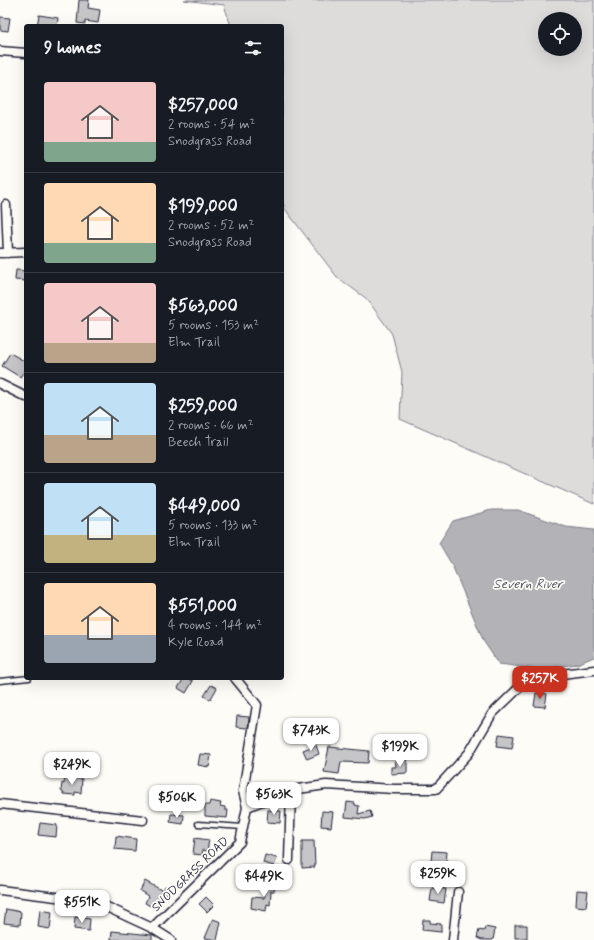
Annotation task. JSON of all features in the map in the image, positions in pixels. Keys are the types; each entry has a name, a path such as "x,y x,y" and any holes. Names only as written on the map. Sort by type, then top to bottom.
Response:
{"street":[{"path":"0,51 24,53"},
{"path":"6,205 4,253 24,252"},
{"path":"0,384 24,395"},
{"path":"237,680 257,705 243,791 247,807 291,790 326,785 394,789 436,789 469,753 492,714 529,678 594,670"},
{"path":"289,860 291,790"},
{"path":"0,804 143,820"},
{"name":"SNODGRASS ROAD","path":"152,928 240,842 247,807"},
{"path":"0,890 96,902 152,928 171,940"},
{"path":"452,940 458,892"}],"lane":[{"path":"0,681 24,679"},
{"path":"198,824 243,827"}],"shaded area":[{"path":"184,0 594,0 594,504 400,419 402,372 392,334 367,299 337,277 285,209 284,24 230,24 224,5"}],"water":[{"name":"Severn River","path":"491,510 518,510 566,527 594,530 594,657 577,664 539,669 499,664 484,642 452,565 439,543 453,521"}],"building":[{"path":"79,0 89,0 88,8 100,10 98,23 85,21 85,24 77,23"},
{"path":"39,15 58,18 57,24 37,24"},
{"path":"0,17 10,18 8,31 0,30"},
{"path":"16,270 24,271 24,281 15,280"},
{"path":"10,353 24,361 24,372 20,377 2,366"},
{"path":"183,680 193,681 186,693 178,688"},
{"path":"211,685 217,688 210,700 204,696"},
{"path":"536,693 547,694 545,707 534,706"},
{"path":"237,716 249,717 248,728 236,727"},
{"path":"499,734 514,736 512,748 497,746"},
{"path":"316,745 319,754 307,759 303,750"},
{"path":"329,747 369,751 368,763 341,762 339,774 324,772"},
{"path":"200,754 211,755 209,767 198,765"},
{"path":"407,760 407,773 391,774 391,767 396,767 395,761"},
{"path":"65,777 82,779 81,793 75,792 75,795 63,794 61,791 62,783 64,784"},
{"path":"210,801 221,803 220,806 225,807 225,810 228,810 227,818 205,816 205,805 209,805"},
{"path":"347,802 355,803 355,805 359,806 358,814 370,811 372,817 365,819 345,817"},
{"path":"268,810 281,811 280,823 267,822"},
{"path":"322,811 333,812 331,827 321,826"},
{"path":"171,814 184,815 183,824 170,822"},
{"path":"40,823 57,825 56,837 38,835"},
{"path":"116,836 136,839 135,851 115,849"},
{"path":"195,838 209,840 207,851 202,850 203,855 193,854"},
{"path":"302,841 314,841 315,867 302,868"},
{"path":"432,851 447,852 446,863 431,862"},
{"path":"265,855 277,858 274,866 263,863"},
{"path":"145,881 163,891 165,886 171,889 168,895 163,892 154,908 145,903 148,896 140,891"},
{"path":"266,881 275,882 274,891 271,891 270,905 267,904 266,911 251,908 252,897 264,898"},
{"path":"432,888 446,889 444,903 430,901"},
{"path":"577,890 588,891 586,907 576,906"},
{"path":"206,897 214,905 207,912 199,904"},
{"path":"6,909 21,912 20,925 4,923"},
{"path":"40,910 52,912 50,929 38,927"},
{"path":"75,917 90,919 89,931 74,929"},
{"path":"213,919 221,922 217,940 205,938"},
{"path":"423,920 430,920 430,923 441,924 441,932 422,930"},
{"path":"515,925 527,925 527,938 515,938"},
{"path":"485,927 495,929 493,940 482,940 477,938 479,930 484,931"},
{"path":"112,931 152,935 152,940 111,940"}]}
